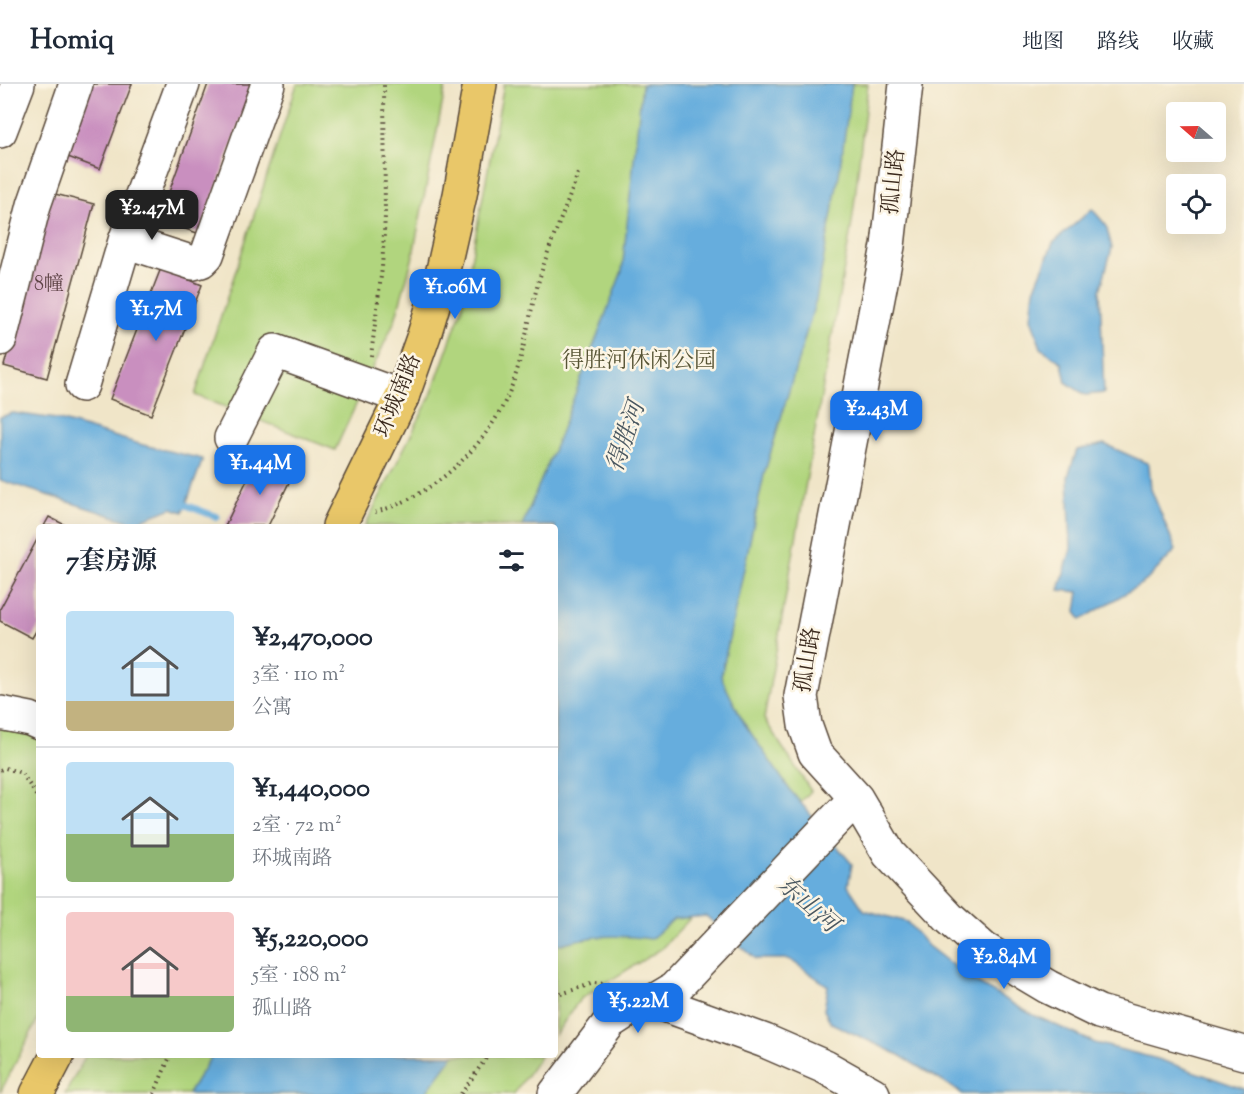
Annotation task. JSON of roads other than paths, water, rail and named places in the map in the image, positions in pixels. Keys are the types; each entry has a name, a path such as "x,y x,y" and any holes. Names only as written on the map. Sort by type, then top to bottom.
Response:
{"main road":[{"name":"环城南路","path":"340,524 402,397 441,279 460,195 480,84"},
{"path":"37,1094 56,1058"}],"street":[{"path":"0,131 18,84"},
{"path":"0,339 34,205 76,84"},
{"path":"82,385 125,241 183,84"},
{"path":"125,241 193,263 201,261 207,255 268,84"},
{"name":"孤山路","path":"906,84 888,246 801,696 805,726 815,753 856,798 889,855 949,918 984,949 1048,987 1099,1012 1244,1053"},
{"path":"231,438 275,351 402,397"},
{"path":"0,713 36,722"},
{"path":"555,1094 610,1022 630,1008 654,1002 674,989 856,798"},
{"path":"654,1002 765,1041 825,1067 873,1094"}],"water":[{"name":"得胜河休闲公园","path":"642,84 852,84 839,175 816,300 764,475 721,677 744,723 790,790 852,864 848,886 864,910 907,922 928,946 972,980 1029,1013 1095,1043 1158,1059 1244,1089 1244,1094 963,1094 899,1055 831,1023 824,1010 828,986 789,959 756,959 706,916 674,919 651,939 603,936 558,945 558,524 523,524 622,271"},
{"path":"1092,209 1106,225 1112,248 1100,291 1104,393 1085,395 1066,382 1062,363 1041,348 1031,318 1034,290 1053,243"},
{"path":"13,413 56,419 143,445 203,459 183,512 172,508 134,523 0,480 0,417"},
{"path":"1104,444 1149,464 1151,489 1176,550 1146,581 1081,620 1076,611 1079,592 1059,590 1071,549 1068,476 1077,450"},
{"path":"210,1058 452,1058 425,1094 188,1094"}],"waterway":[{"path":"178,502 217,517"}],"water label":[{"name":"得胜河","path":"627,437"},
{"name":"东山河","path":"807,905"}]}
